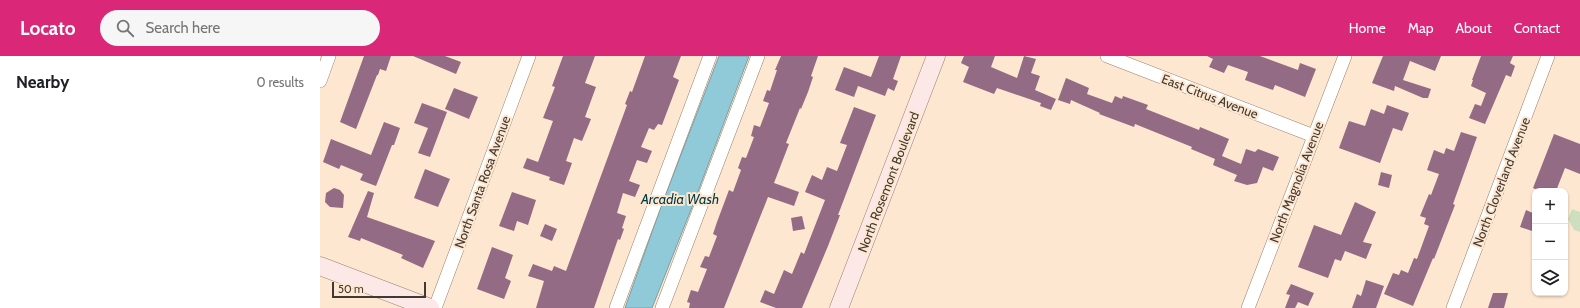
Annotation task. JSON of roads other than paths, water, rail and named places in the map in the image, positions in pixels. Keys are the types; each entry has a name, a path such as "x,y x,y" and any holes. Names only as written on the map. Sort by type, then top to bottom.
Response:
{"street":[{"path":"320,81 330,56"},
{"name":"North Santa Rosa Avenue","path":"435,308 529,56"},
{"path":"616,308 710,56"},
{"path":"662,308 758,56"},
{"name":"North Rosemont Boulevard","path":"840,308 936,56"},
{"name":"East Citrus Avenue","path":"1107,56 1314,136"},
{"name":"North Magnolia Avenue","path":"1248,308 1344,56"},
{"name":"North Cloverland Avenue","path":"1453,308 1548,56"},
{"path":"320,266 430,308"}],"water":[{"name":"Arcadia Wash","path":"719,56 749,56 652,308 625,308 662,204"}]}
